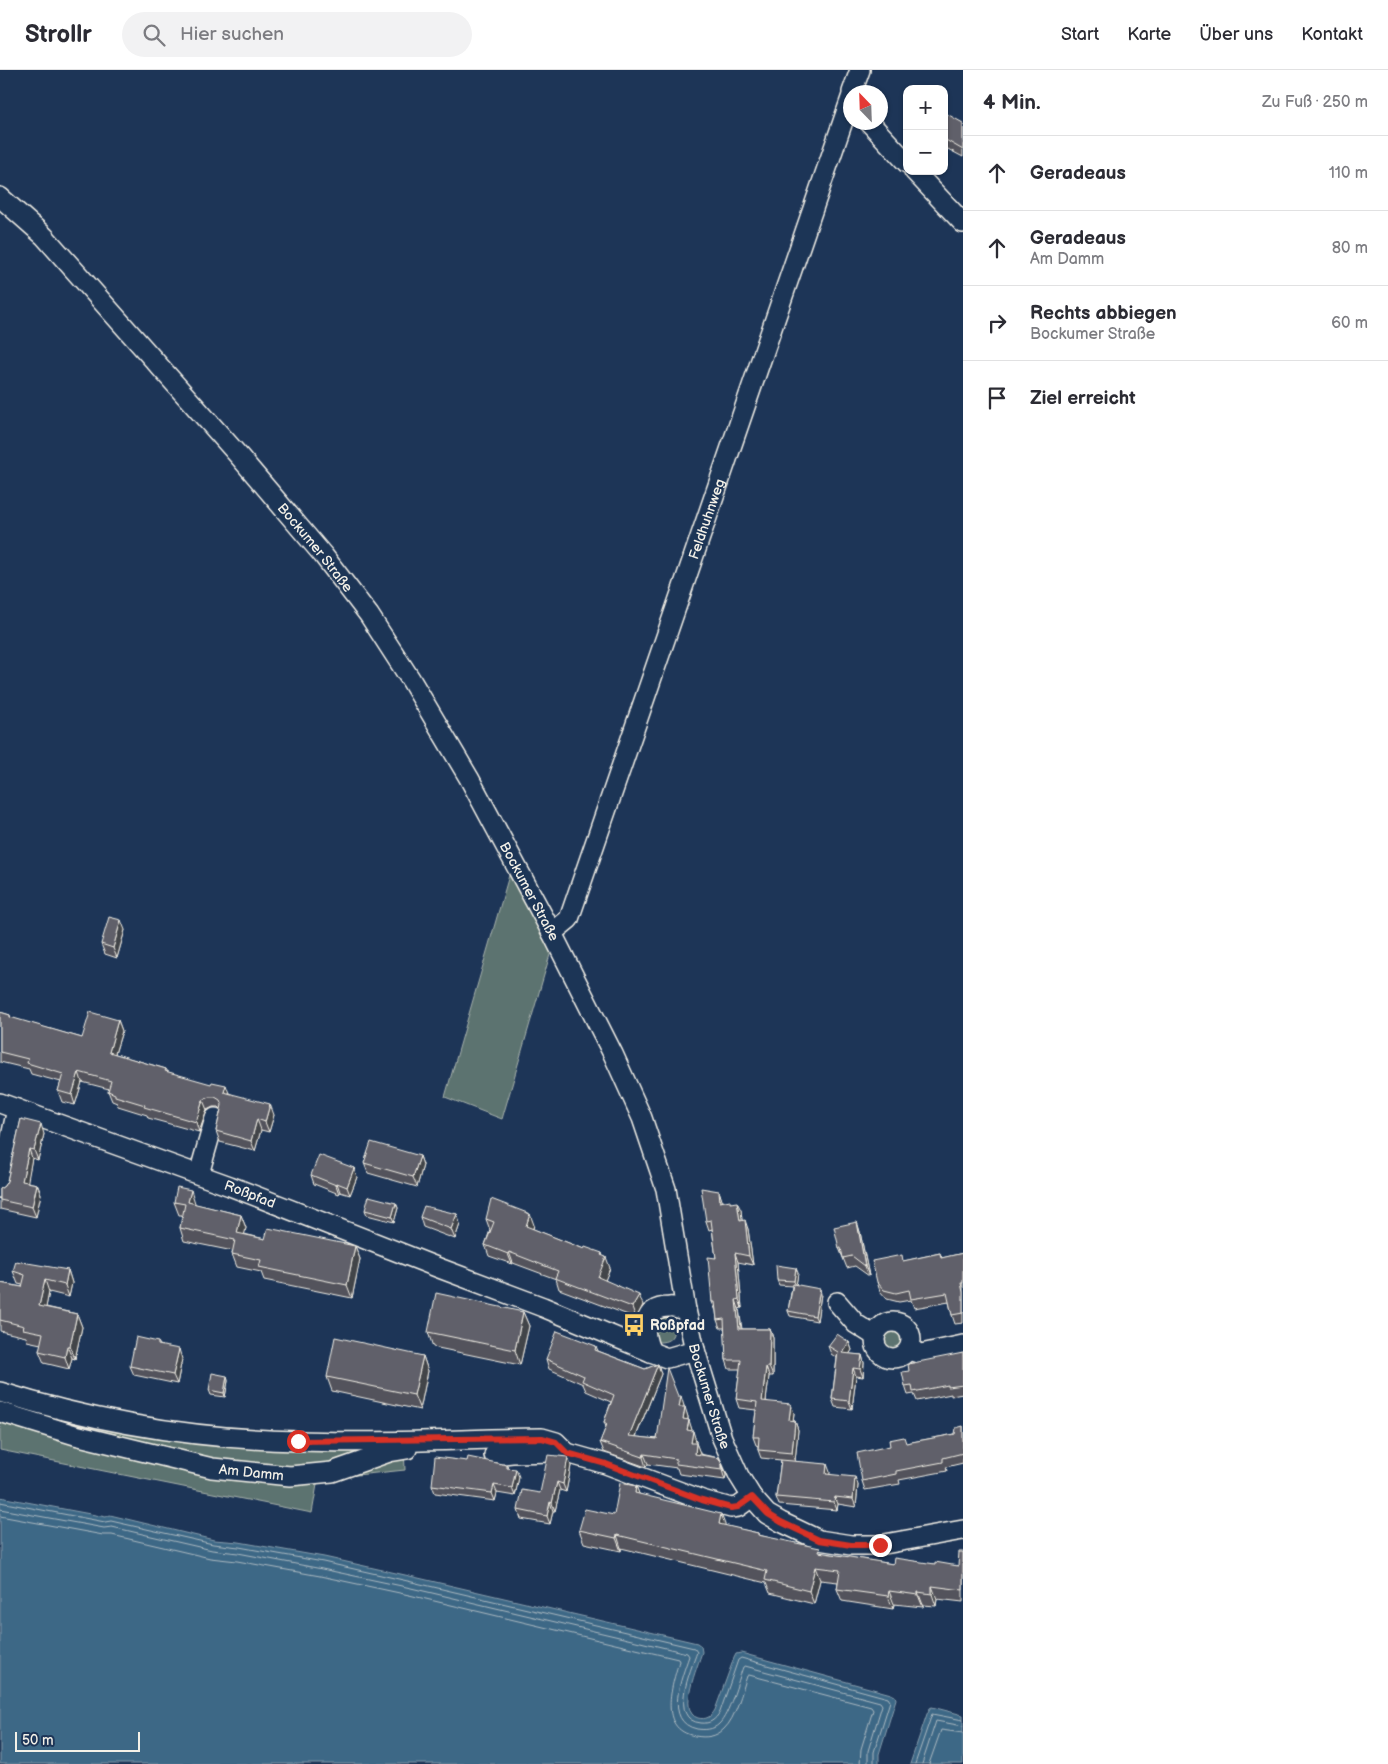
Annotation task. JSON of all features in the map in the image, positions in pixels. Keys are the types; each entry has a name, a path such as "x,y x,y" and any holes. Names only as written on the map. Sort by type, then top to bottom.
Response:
{"street":[{"name":"Feldhuhnweg","path":"855,85 860,70"},
{"name":"Feldhuhnweg","path":"552,933 569,919 843,122"},
{"path":"876,130 903,159"},
{"path":"918,175 963,223"},
{"name":"Bockumer Straße","path":"0,197 44,236 167,373 323,555 369,616 411,680 469,778 614,1054 648,1134 666,1189 686,1310 695,1350 722,1438 739,1476 752,1497 768,1514 819,1540 851,1545 880,1545 963,1530"},
{"path":"0,1188 8,1106"},
{"name":"Roßpfad","path":"8,1106 199,1174 667,1358 695,1350"},
{"path":"199,1174 215,1118"},
{"path":"837,1302 856,1324 875,1336"},
{"path":"651,1352 645,1341 644,1328 646,1318 654,1310 670,1307 686,1310"},
{"path":"892,1322 905,1326 910,1331 912,1338 909,1350 898,1358 893,1359 886,1357 877,1349 875,1336 883,1325 892,1322"},
{"path":"909,1350 921,1354 963,1345"},
{"path":"0,1392 64,1410 166,1430 210,1435 307,1442 542,1438 556,1442 567,1453"},
{"name":"Am Damm","path":"0,1412 75,1435 212,1468 290,1476 332,1472 399,1450 494,1447 501,1450 498,1455 567,1453 606,1464 702,1500 731,1508 738,1507 752,1497"}],"green space":[{"path":"512,865 554,941 502,1119 445,1097"},
{"path":"669,1316 674,1318 672,1336 667,1341 656,1342 652,1332 655,1326 658,1321"},
{"path":"894,1330 901,1333 904,1340 901,1347 894,1350 887,1347 884,1340 887,1333"},
{"path":"0,1396 63,1413 404,1445 405,1470 318,1479 312,1513 0,1450"}],"water":[{"path":"0,1497 106,1517 110,1515 214,1540 239,1542 324,1557 697,1643 701,1646 702,1652 693,1677 689,1707 692,1714 701,1719 710,1716 715,1710 734,1658 736,1654 741,1653 891,1694 896,1699 879,1754 879,1764 0,1764"},
{"path":"932,1707 963,1715 963,1764 910,1764 927,1714"}],"building":[{"path":"948,115 963,123 963,150 948,141"},
{"path":"109,917 121,920 113,948 101,944"},
{"path":"0,1012 10,1015 10,1017 82,1038 90,1012 118,1020 109,1052 211,1084 212,1082 226,1085 224,1092 270,1104 265,1122 257,1119 251,1141 216,1131 222,1105 220,1100 215,1097 203,1100 196,1122 144,1107 145,1105 115,1096 115,1094 108,1091 111,1081 79,1072 72,1095 58,1091 63,1074 27,1063 28,1059 0,1052"},
{"path":"21,1119 41,1124 34,1150 29,1149 22,1181 37,1184 32,1207 0,1200 0,1189 7,1181"},
{"path":"371,1142 420,1156 413,1177 364,1163"},
{"path":"319,1155 354,1168 347,1187 337,1183 336,1185 311,1175"},
{"path":"177,1187 191,1190 188,1202 241,1215 237,1233 265,1239 268,1228 355,1246 347,1285 259,1267 261,1260 232,1254 235,1240 180,1228 185,1204 174,1202"},
{"path":"701,1188 719,1191 720,1202 730,1200 730,1203 737,1202 740,1221 745,1220 749,1256 735,1253 739,1299 736,1300 739,1329 770,1329 769,1367 766,1367 762,1401 791,1404 789,1420 795,1421 792,1453 758,1450 759,1437 753,1437 757,1402 736,1399 741,1360 726,1360 724,1319 717,1320 715,1302 712,1302 708,1257 716,1258 711,1220 706,1221"},
{"path":"369,1196 396,1203 392,1217 365,1210"},
{"path":"491,1199 530,1214 526,1226 584,1249 585,1247 602,1253 601,1255 606,1257 598,1277 639,1295 632,1307 555,1278 558,1271 485,1245 494,1222 486,1219"},
{"path":"424,1206 457,1214 451,1229 420,1217"},
{"path":"857,1222 865,1266 852,1256 843,1258 834,1227"},
{"path":"940,1253 941,1258 963,1253 963,1283 961,1283 963,1313 952,1315 947,1293 911,1299 909,1290 896,1293 884,1290 877,1282 872,1261 902,1255 903,1261"},
{"path":"16,1261 68,1270 65,1285 45,1280 39,1306 77,1314 70,1346 67,1346 65,1357 39,1351 43,1333 23,1329 24,1326 0,1320 0,1283 22,1287 25,1275 13,1271"},
{"path":"776,1265 796,1268 794,1281 777,1280"},
{"path":"793,1284 820,1289 815,1316 788,1311"},
{"path":"436,1293 523,1312 515,1350 428,1332"},
{"path":"557,1331 596,1346 595,1350 645,1369 658,1364 629,1436 657,1439 667,1368 678,1396 681,1396 679,1407 685,1407 683,1419 689,1420 687,1430 693,1431 691,1443 696,1443 695,1454 719,1458 722,1470 676,1464 676,1459 644,1454 643,1457 600,1442 607,1424 604,1422 614,1395 582,1381 584,1376 546,1359"},
{"path":"837,1334 849,1342 842,1353 862,1355 860,1369 853,1368 849,1401 832,1399 838,1352 828,1346"},
{"path":"136,1337 158,1342 158,1345 179,1349 173,1375 130,1366"},
{"path":"335,1337 423,1356 414,1395 327,1377"},
{"path":"963,1353 963,1385 948,1387 948,1385 913,1392 912,1385 905,1386 902,1372 909,1371 908,1364"},
{"path":"212,1373 227,1376 224,1393 209,1390"},
{"path":"963,1426 963,1453 943,1458 943,1462 896,1471 896,1474 862,1481 857,1453 890,1446 889,1440 904,1437 906,1443 955,1434 956,1428"},
{"path":"548,1455 568,1457 563,1484 557,1482 547,1516 518,1510 522,1490 540,1493"},
{"path":"435,1457 467,1461 468,1457 507,1465 507,1468 516,1469 512,1488 494,1485 492,1493 432,1485"},
{"path":"781,1460 827,1464 826,1474 855,1477 853,1499 835,1497 834,1502 776,1497"},
{"path":"620,1483 636,1486 635,1493 721,1514 719,1524 758,1533 758,1535 820,1548 819,1552 893,1564 894,1558 958,1566 959,1552 963,1552 963,1590 932,1586 932,1594 918,1592 918,1595 889,1591 888,1596 837,1589 840,1570 815,1567 809,1591 765,1580 767,1571 617,1535 616,1538 579,1530 585,1509 614,1515"}],"place":[{"name":"Roßpfad","path":"634,1325"}],"route":[{"path":"298,1441 550,1439 567,1453 606,1464 702,1500 731,1508 738,1507 752,1497 768,1514 819,1540 851,1545 880,1545"}]}
